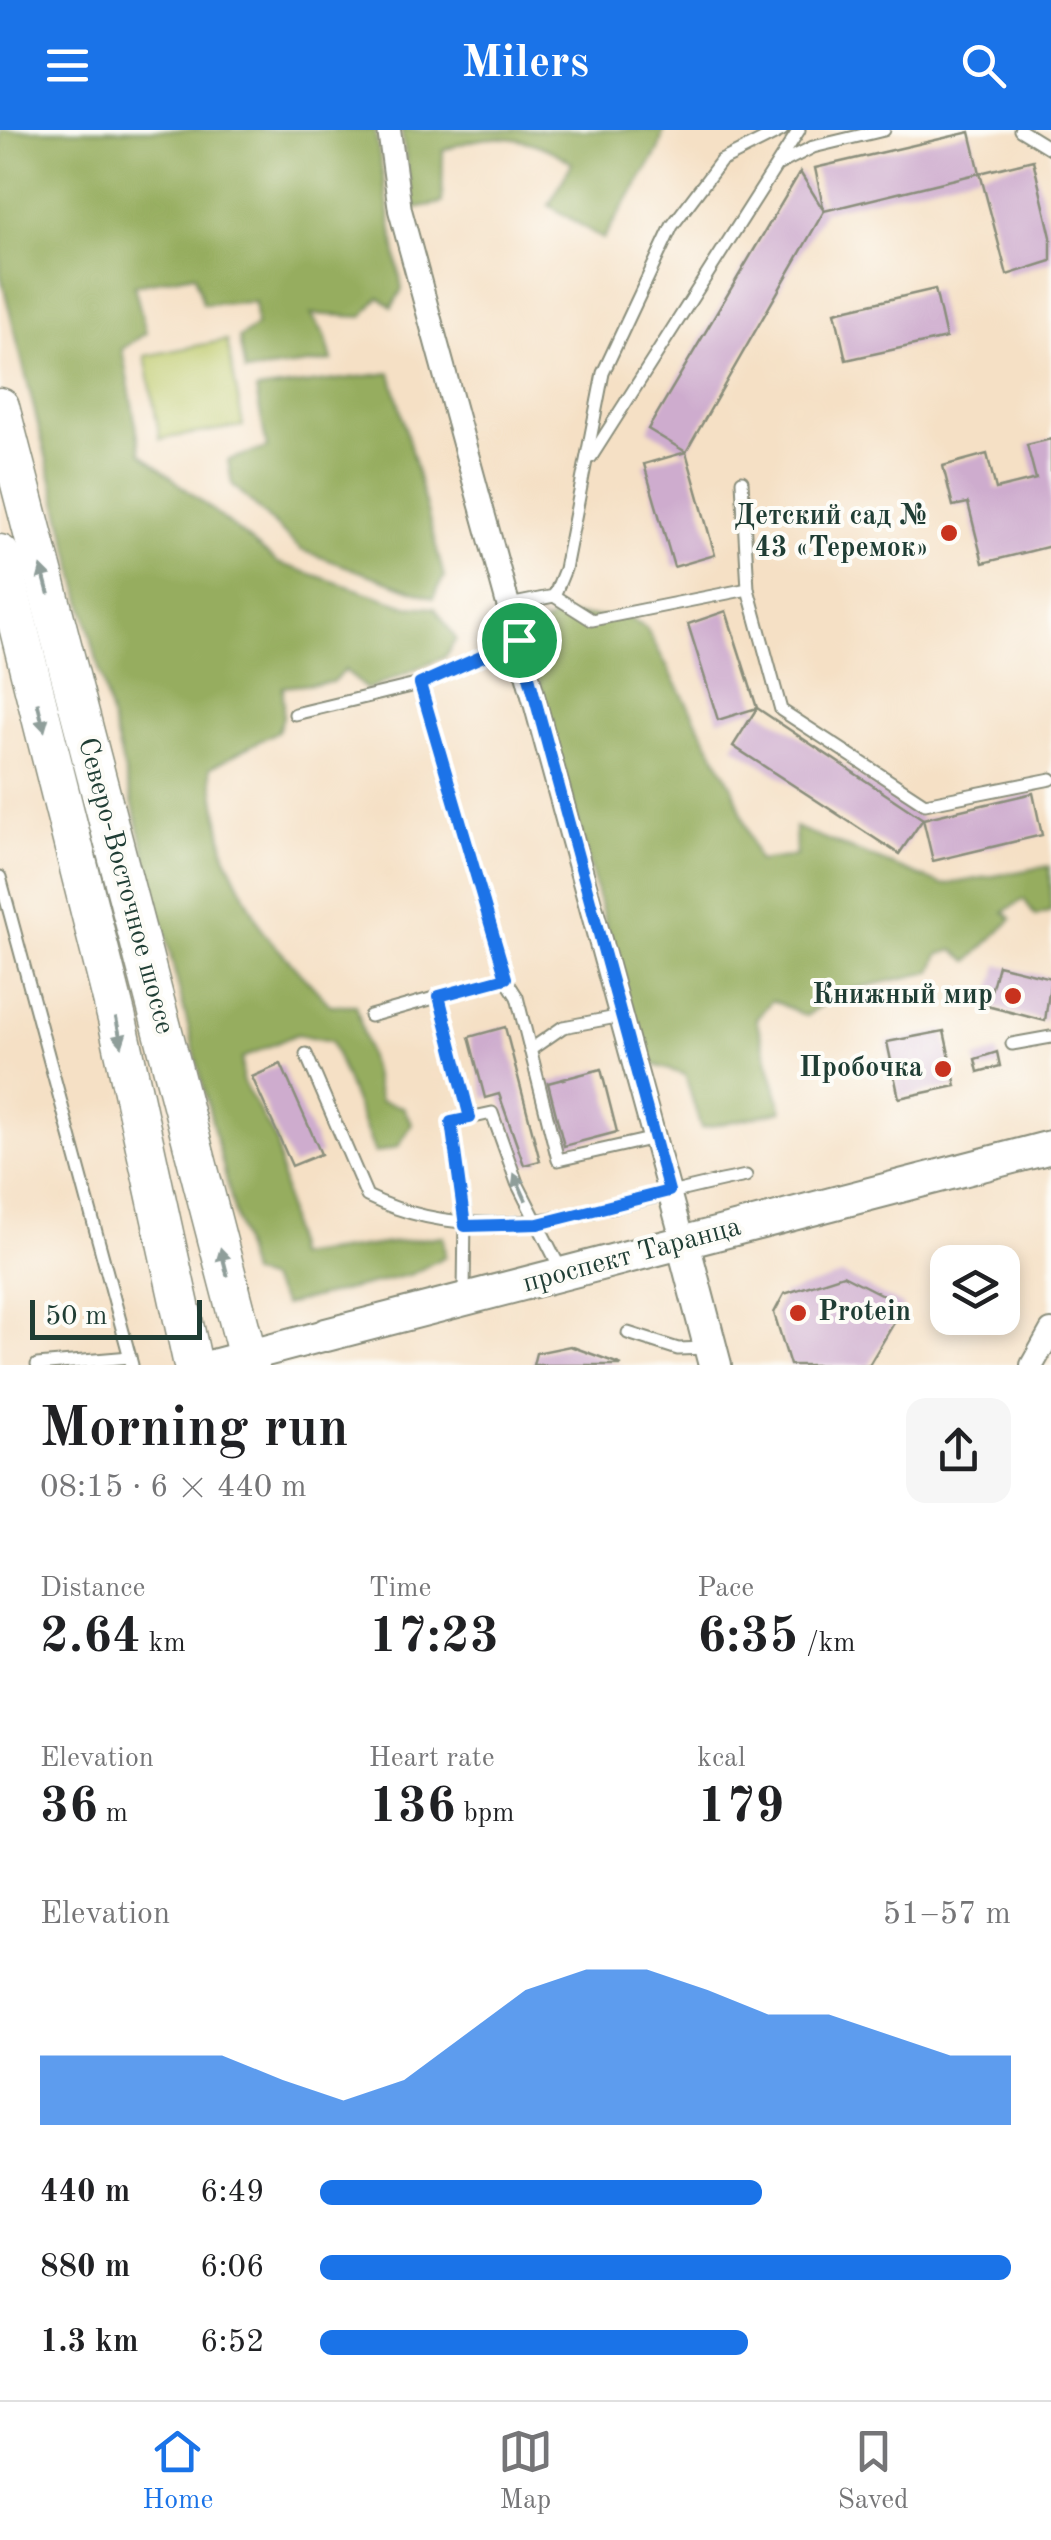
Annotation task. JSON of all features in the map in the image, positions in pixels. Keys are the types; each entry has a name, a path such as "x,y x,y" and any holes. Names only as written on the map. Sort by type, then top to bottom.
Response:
{"main road":[{"name":"Северо-Восточное шоссе","path":"0,407 236,1362"},
{"name":"Северо-Восточное шоссе","path":"0,554 116,1019 193,1365"},
{"name":"проспект Таранца","path":"326,1335 1051,1147"},
{"path":"683,1242 714,1356"}],"street":[{"path":"389,130 400,210 683,1242"},
{"path":"1032,1365 1051,1331"},
{"name":"проспект Таранца","path":"236,1362 326,1335"}],"lane":[{"path":"554,596 565,569 602,373 672,226 721,161 782,130"},
{"path":"586,465 799,130"},
{"path":"776,166 813,147 884,130"},
{"path":"1020,130 1051,149"},
{"path":"742,482 748,589 780,710 925,804 1051,779"},
{"path":"510,605 554,596 592,620 748,589"},
{"path":"295,714 420,684 519,640"},
{"path":"420,684 506,978 516,997 558,1160 656,1138"},
{"path":"0,876 131,1361 37,1365"},
{"path":"370,1016 506,978"},
{"path":"439,996 470,1118"},
{"path":"530,1050 564,1027 622,1016"},
{"path":"1012,1044 1051,1037"},
{"path":"306,1054 367,1196 401,1213 465,1226 538,1224 746,1176"},
{"path":"465,1299 465,1226 451,1122 492,1113 563,1274"},
{"path":"628,1333 714,1356"}],"green space":[{"path":"0,130 375,130 402,289 392,307 379,297 362,317 311,314 325,335 332,361 245,372 239,338 256,326 255,302 203,304 195,274 134,285 146,333 122,349 141,453 278,563 407,606 435,608 456,639 445,657 367,690 345,670 332,682 283,687 283,717 278,731 210,768 225,855 263,932 330,1005 356,1005 380,1101 403,1107 412,1124 398,1147 375,1153 331,1041 297,1034 242,1058 242,1080 276,1141 295,1256 443,1236 445,1256 412,1274 284,1305 269,1280 250,1274 0,272"},
{"path":"401,130 664,130 658,151 603,239 549,205 572,163 540,146 508,138 476,140 443,151 442,203 414,208"},
{"path":"227,340 243,426 160,439 145,356"},
{"path":"391,373 444,577 433,598 301,550 232,484 228,460 267,448 256,390"},
{"path":"561,615 628,618 646,628 733,788 758,861 796,856 795,827 943,885 1049,866 1051,911 1035,916 1024,899 1004,912 1012,919 969,961 954,950 939,954 932,972 840,992 806,1016 772,1000 756,1019 782,1111 701,1128 685,1075 643,1061 535,666 530,630"}],"building":[{"path":"970,132 980,173 824,211 815,168"},
{"path":"1033,160 1051,237 1051,261 1007,275 980,173"},
{"path":"800,172 824,211 686,452 648,429"},
{"path":"935,289 946,338 846,360 835,312"},
{"path":"1051,439 1051,546 983,563 968,503 953,506 943,466 987,454 996,489 1036,479 1027,445"},
{"path":"686,452 715,555 674,567 644,464"},
{"path":"726,611 757,708 718,720 688,624"},
{"path":"757,708 923,819 899,854 733,746"},
{"path":"1033,793 1042,835 933,861 923,819"},
{"path":"998,965 1051,978 1045,1021 987,1006"},
{"path":"505,1027 540,1161 524,1165 499,1094 485,1098 469,1037"},
{"path":"944,1031 956,1086 899,1098 887,1042"},
{"path":"997,1052 1000,1066 978,1072 975,1059"},
{"path":"281,1064 321,1154 292,1166 252,1077"},
{"path":"601,1069 617,1132 564,1146 548,1083"},
{"path":"843,1275 904,1306 869,1365 790,1365 774,1313 784,1294"},
{"path":"570,1346 622,1365 533,1365 536,1353"}],"place":[{"name":"Детский сад № 43 «Теремок»","path":"949,533"},
{"name":"Книжный мир","path":"1013,996"},
{"name":"Пробочка","path":"943,1069"},
{"name":"Protein","path":"798,1313"}],"route":[{"path":"519,640 669,1191 538,1224 465,1226 451,1122 470,1118 439,996 506,978 420,684 519,640"}]}
